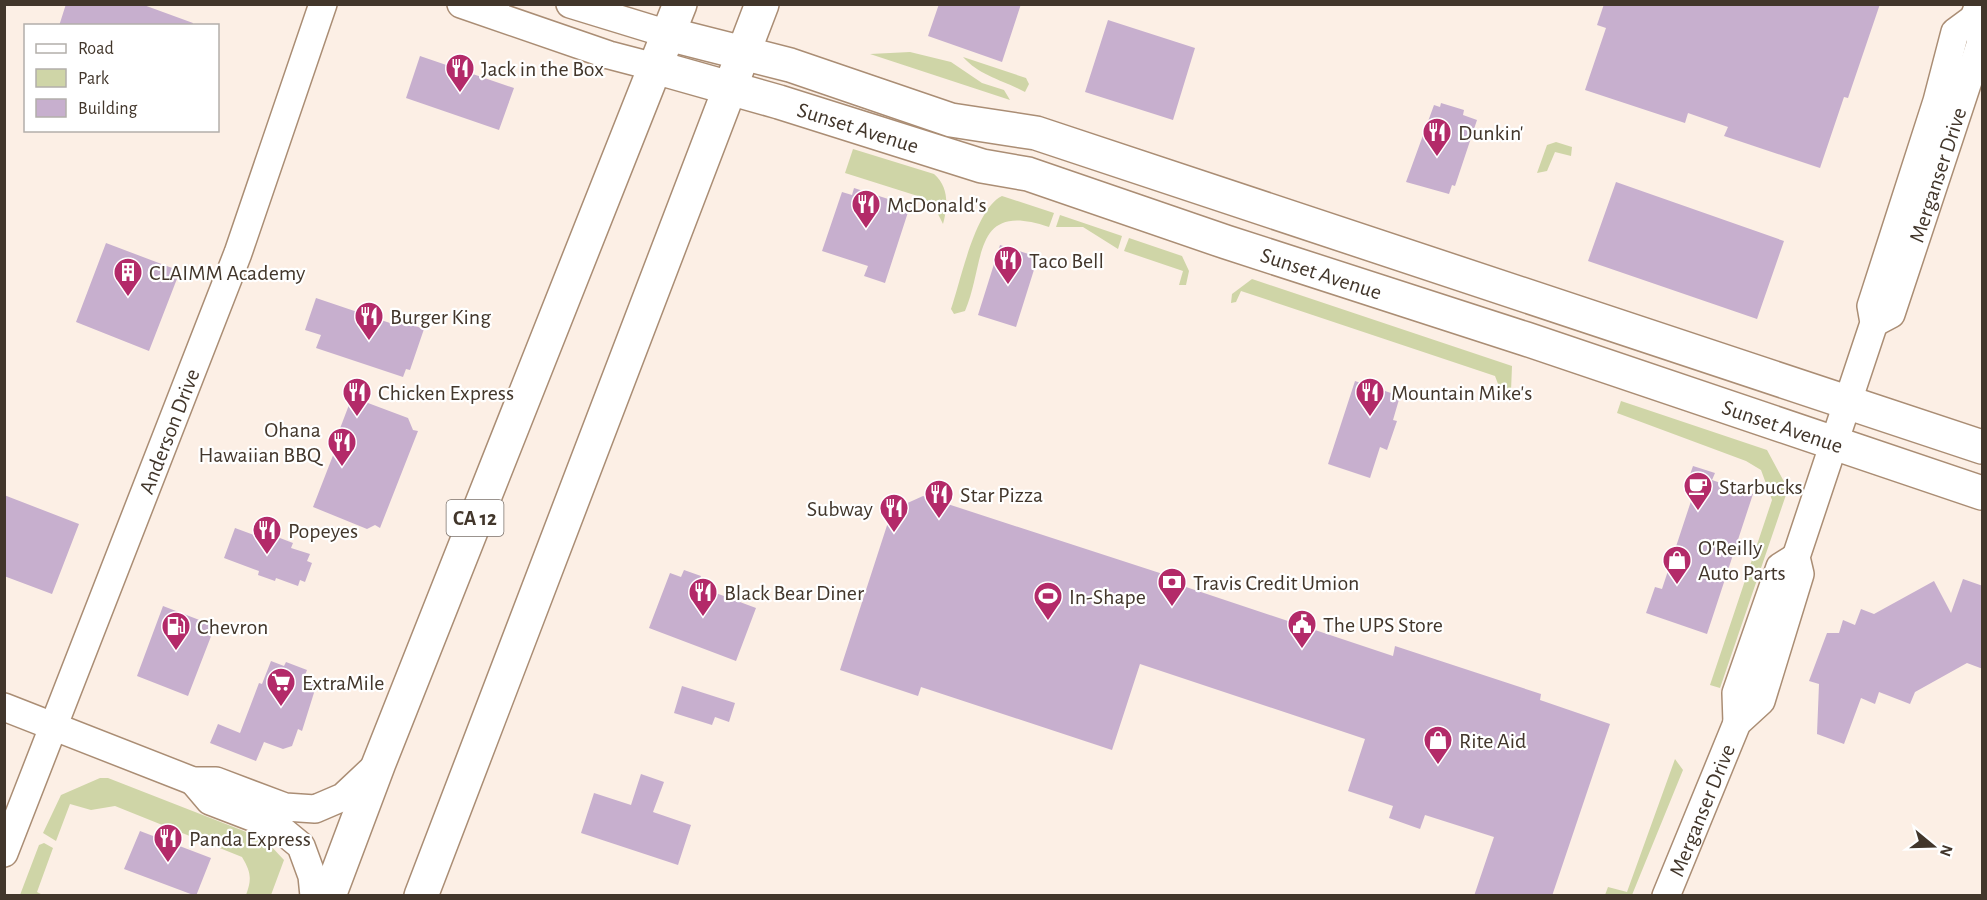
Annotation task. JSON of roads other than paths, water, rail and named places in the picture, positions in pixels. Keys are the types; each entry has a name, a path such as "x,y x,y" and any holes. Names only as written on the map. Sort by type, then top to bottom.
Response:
{"main road":[{"path":"421,896 762,4"},
{"name":"CA 12","path":"330,896 379,763 674,19"},
{"name":"Sunset Avenue","path":"674,19 744,53 790,65 951,120 1036,133 1983,447"},
{"name":"Sunset Avenue","path":"655,67 982,166 1028,174 1983,493"}],"street":[{"name":"Anderson Drive","path":"4,854 238,253 323,4"},
{"path":"461,4 609,55 655,67"},
{"path":"570,4 674,19"},
{"name":"Merganser Drive","path":"1666,896 1737,723 1736,693 1780,567 1796,556 1835,443 1874,322 1870,306 1937,101 1955,32 1977,11"},
{"path":"4,707 193,781 216,782 285,807 315,809 343,797 379,763"},
{"path":"193,781 210,801 278,827 301,846 312,876 314,896"}],"place":[{"name":"Jack in the Box","path":"460,94"},
{"name":"Dunkin'","path":"1437,158"},
{"name":"McDonald's","path":"866,230"},
{"name":"Taco Bell","path":"1008,286"},
{"name":"CLAIMM Academy","path":"128,298"},
{"name":"Burger King","path":"369,342"},
{"name":"Chicken Express","path":"357,418"},
{"name":"Mountain Mike's","path":"1370,418"},
{"name":"Ohana Hawaiian BBQ","path":"342,468"},
{"name":"Starbucks","path":"1698,512"},
{"name":"Star Pizza","path":"939,520"},
{"name":"Subway","path":"894,534"},
{"name":"Popeyes","path":"267,556"},
{"name":"O'Reilly Auto Parts","path":"1677,586"},
{"name":"Travis Credit Umion","path":"1172,608"},
{"name":"Black Bear Diner","path":"703,618"},
{"name":"In-Shape","path":"1048,622"},
{"name":"The UPS Store","path":"1302,650"},
{"name":"Chevron","path":"176,652"},
{"name":"ExtraMile","path":"281,708"},
{"name":"Rite Aid","path":"1438,766"},
{"name":"Panda Express","path":"168,864"}]}
